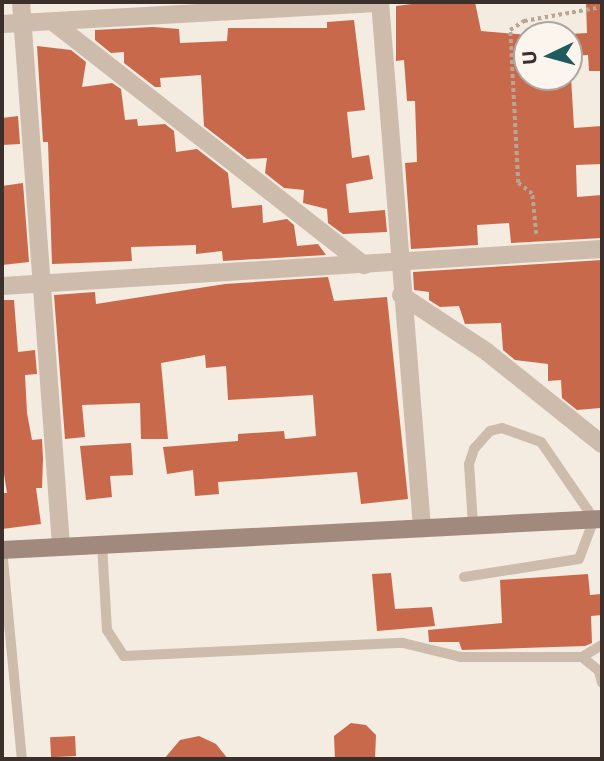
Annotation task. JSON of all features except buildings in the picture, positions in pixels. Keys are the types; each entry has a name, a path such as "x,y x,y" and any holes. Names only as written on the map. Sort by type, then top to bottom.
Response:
{"main road":[{"path":"2,550 598,519"}],"street":[{"path":"21,2 44,285 61,546"},
{"path":"2,24 380,3 398,263 422,528"},
{"path":"53,22 364,265"},
{"path":"2,286 602,249"},
{"path":"401,295 487,352 602,444"}],"lane":[{"path":"464,577 579,559 598,519 541,442 502,428 490,431 469,464 473,525"},
{"path":"102,544 107,630 124,656 403,643 461,657 582,657 602,645"},
{"path":"2,550 4,609 22,759"},
{"path":"582,657 599,671 602,683"}],"path":[{"path":"537,254 532,194 517,183 510,30 516,23 602,7"}]}
